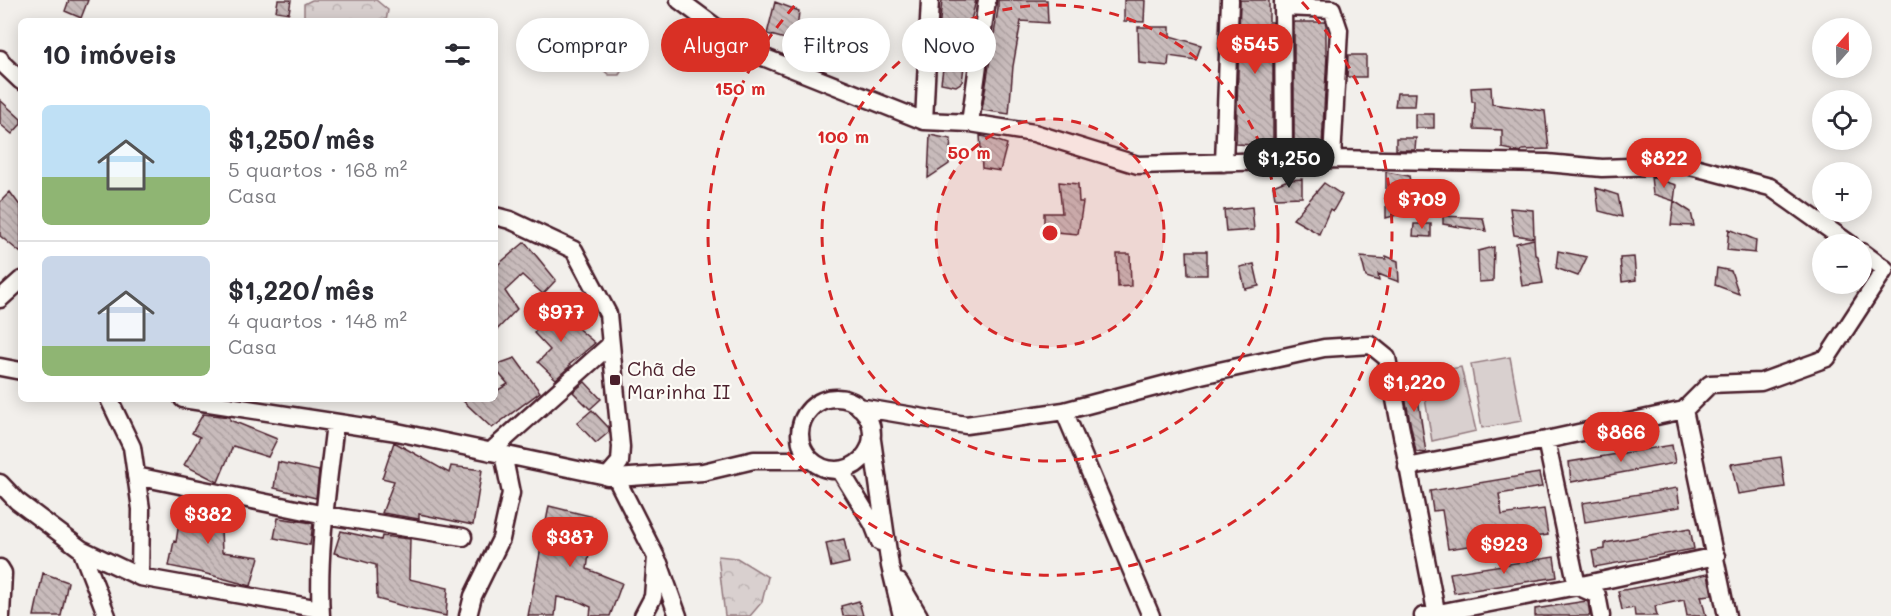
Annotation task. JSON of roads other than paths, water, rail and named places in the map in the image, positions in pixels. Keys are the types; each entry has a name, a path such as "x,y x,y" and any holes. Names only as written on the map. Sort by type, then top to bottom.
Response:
{"street":[{"path":"679,0 748,51 924,121 970,123 1034,133 1137,165 1332,159 1547,163 1602,168 1687,165 1770,187 1836,234"},
{"path":"924,121 930,0"},
{"path":"970,123 987,0"},
{"path":"1224,163 1230,0"},
{"path":"1284,162 1283,3 1332,9 1338,30 1332,159"},
{"path":"0,59 18,78"},
{"path":"498,217 510,220 574,250 608,314 621,447 620,462 612,477"},
{"path":"1872,259 1885,269 1872,289"},
{"path":"0,299 18,283"},
{"path":"1407,467 1684,410 1710,384 1761,382 1827,358 1869,294"},
{"path":"497,453 611,344"},
{"path":"859,407 966,425 1064,411 1201,375 1324,348 1371,345 1387,358 1432,615 1716,556"},
{"path":"0,367 18,370"},
{"path":"872,439 861,460 851,467 830,470 811,460 803,449 800,436 802,422 809,410 820,402 833,398 847,400 859,407 867,416 871,427 890,566 902,616"},
{"path":"110,402 132,447 141,509 140,577"},
{"path":"202,402 397,432 612,477 703,472 754,460 811,460"},
{"path":"1684,410 1727,616"},
{"path":"1064,411 1151,616"},
{"path":"0,483 17,501 81,549 140,577 320,613 319,590 335,423"},
{"path":"1546,440 1577,586"},
{"path":"621,447 642,477"},
{"path":"468,616 472,596 501,539 511,493 497,453"},
{"path":"840,470 873,524 890,566 919,616"},
{"path":"136,476 325,515 463,537"},
{"path":"612,477 656,556 678,616"},
{"path":"81,549 107,616"},
{"path":"643,616 652,597 656,556"},
{"path":"0,568 3,573 1,616"},
{"path":"1577,586 1597,595 1601,616"}],"place":[{"name":"Chã de Marinha II","path":"615,380"}]}
